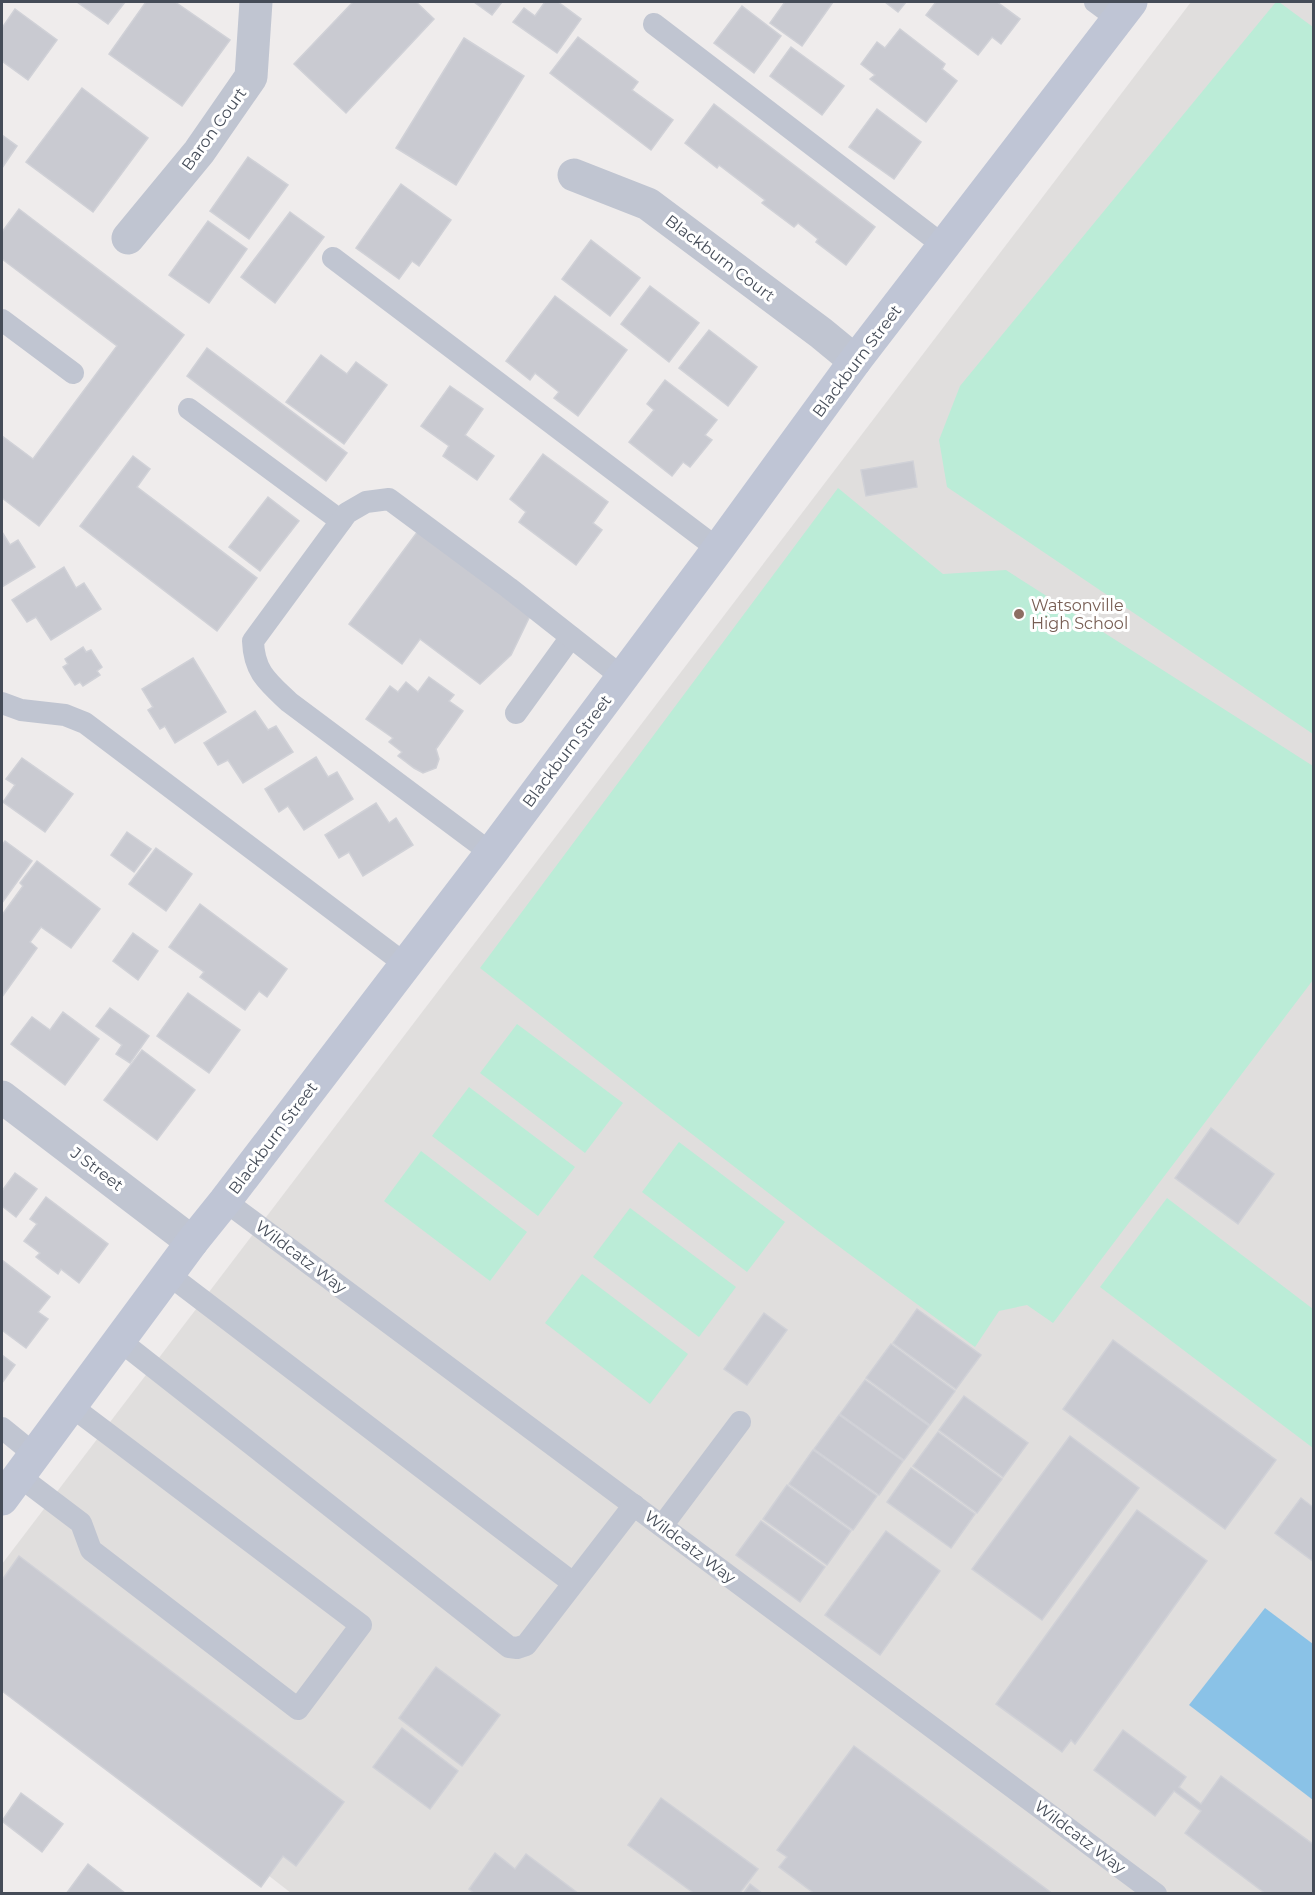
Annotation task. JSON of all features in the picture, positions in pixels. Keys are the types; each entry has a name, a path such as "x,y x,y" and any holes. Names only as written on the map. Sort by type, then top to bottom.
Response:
{"street":[{"name":"Baron Court","path":"128,238 199,152 250,77 256,2"},
{"name":"Blackburn Street","path":"18,1476 192,1242 491,853 855,361 944,246 1115,7"},
{"name":"Blackburn Court","path":"574,175 648,204 855,361"},
{"name":"J Street","path":"2,1097 192,1242"}],"lane":[{"path":"654,24 944,246"},
{"path":"333,258 718,549"},
{"path":"2,320 73,373"},
{"path":"189,409 341,521"},
{"path":"491,853 289,702 265,679 254,658 253,641 341,521 347,513 366,502 389,499 622,677"},
{"path":"516,713 572,637"},
{"path":"2,703 21,710 65,715 85,723 405,964"},
{"name":"Wildcatz Way","path":"225,1201 1156,1893"},
{"path":"168,1274 573,1583"},
{"path":"119,1340 509,1647 517,1648 526,1645 634,1505"},
{"path":"2,1428 18,1476 81,1523 91,1550 298,1709 361,1625 71,1406"},
{"path":"662,1526 740,1422"}],"shaded area":[{"name":"Watsonville High School","path":"1191,2 1313,2 1313,1893 291,1893 2,1668 2,1564"}],"green space":[{"path":"1276,2 1313,27 1313,734 947,487 939,440 960,386"},
{"path":"838,488 943,574 1006,570 1313,766 1313,980 1053,1323 1027,1305 999,1311 975,1347 818,1231 480,968"},
{"path":"517,1024 623,1103 585,1153 480,1073"},
{"path":"469,1087 575,1167 538,1216 432,1136"},
{"path":"679,1142 785,1222 747,1272 642,1192"},
{"path":"421,1151 527,1232 490,1281 384,1201"},
{"path":"1167,1198 1313,1309 1313,1448 1100,1287"},
{"path":"630,1208 736,1287 699,1337 593,1257"},
{"path":"582,1274 688,1354 650,1404 545,1323"}],"water":[{"path":"1265,1608 1313,1644 1313,1800 1189,1705"}],"building":[{"path":"77,2 125,2 108,24"},
{"path":"146,2 175,2 230,40 182,106 109,54"},
{"path":"353,2 416,2 434,19 346,113 294,64"},
{"path":"474,2 502,2 492,15"},
{"path":"545,2 558,2 581,19 557,53 513,22 524,8 535,16"},
{"path":"785,2 833,2 802,46 770,23"},
{"path":"885,2 906,2 898,12"},
{"path":"936,2 997,2 1020,19 1001,44 992,37 978,55 926,15"},
{"path":"742,6 781,36 754,73 714,43"},
{"path":"15,9 57,40 28,80 2,61 2,28"},
{"path":"900,29 945,64 942,69 957,81 926,122 870,79 875,75 861,64 877,42 885,48"},
{"path":"578,37 638,82 632,90 673,120 651,150 550,73"},
{"path":"464,38 524,76 456,185 396,148"},
{"path":"791,47 844,86 822,115 770,76"},
{"path":"82,88 148,138 93,212 26,162"},
{"path":"714,104 875,227 846,265 816,242 818,239 798,223 794,227 762,203 765,200 719,165 717,168 685,143"},
{"path":"877,109 921,142 894,179 849,147"},
{"path":"2,135 17,146 2,168"},
{"path":"248,157 288,185 249,239 210,211"},
{"path":"401,184 451,220 419,266 412,261 399,279 356,248"},
{"path":"19,209 184,335 39,526 2,498 2,436 33,459 117,346 2,259 2,232"},
{"path":"290,212 324,237 275,303 241,277"},
{"path":"208,221 247,249 209,303 169,275"},
{"path":"591,240 640,278 610,316 562,279"},
{"path":"650,286 699,323 669,362 621,324"},
{"path":"555,296 627,350 578,416 554,398 559,392 535,373 530,380 506,361"},
{"path":"709,330 757,367 728,406 679,368"},
{"path":"207,348 347,453 326,481 187,376"},
{"path":"321,355 347,374 356,362 387,385 344,444 286,402"},
{"path":"665,380 717,420 705,435 712,440 690,467 683,462 672,476 629,442 654,410 647,404"},
{"path":"450,386 483,409 465,435 494,456 477,480 443,456 449,446 421,426"},
{"path":"543,454 608,502 593,523 602,530 576,565 519,522 526,512 510,499"},
{"path":"133,456 150,469 137,487 257,578 217,631 80,526"},
{"path":"913,461 917,487 866,496 861,470"},
{"path":"268,497 299,521 260,571 229,547"},
{"path":"418,531 530,616 511,655 480,684 420,639 402,664 349,624"},
{"path":"2,532 10,545 18,540 35,567 2,587"},
{"path":"64,567 76,588 84,583 101,609 51,640 36,617 27,622 12,600"},
{"path":"83,647 86,652 91,650 102,667 97,671 100,675 83,686 80,682 75,685 63,667 68,664 65,659"},
{"path":"193,658 226,712 175,743 165,726 160,729 148,710 153,707 142,689"},
{"path":"429,677 454,695 449,701 463,711 436,749 439,759 436,768 423,773 398,756 402,752 389,742 393,738 366,719 390,686 398,692 406,682 418,692"},
{"path":"255,711 268,730 276,726 293,752 243,783 228,760 218,765 204,743"},
{"path":"316,757 328,777 337,772 353,799 304,830 288,806 279,812 265,789"},
{"path":"22,758 73,794 45,832 3,802 15,785 6,779"},
{"path":"376,803 389,823 396,818 413,845 363,876 349,852 339,858 325,835"},
{"path":"127,832 151,849 134,872 111,855"},
{"path":"5,841 32,861 2,903 2,845"},
{"path":"156,848 192,874 166,911 129,884"},
{"path":"37,861 100,909 71,948 41,927 30,942 37,948 2,997 2,915 23,886 20,883"},
{"path":"200,904 287,969 267,997 259,991 245,1010 200,977 204,972 169,947"},
{"path":"133,933 158,951 138,980 113,961"},
{"path":"188,993 240,1030 209,1073 157,1036"},
{"path":"110,1008 149,1036 130,1063 116,1054 122,1045 96,1026"},
{"path":"63,1012 99,1039 65,1085 11,1044 32,1017 50,1030"},
{"path":"142,1050 195,1090 157,1140 104,1100"},
{"path":"1211,1128 1274,1174 1238,1224 1175,1178"},
{"path":"15,1173 37,1189 16,1217 2,1206 2,1191"},
{"path":"46,1197 108,1244 79,1283 61,1269 58,1274 36,1257 40,1253 24,1241 37,1224 30,1219"},
{"path":"2,1260 50,1297 38,1312 48,1319 26,1348 2,1330"},
{"path":"917,1309 981,1355 956,1389 893,1343"},
{"path":"764,1313 787,1330 747,1385 724,1369"},
{"path":"1113,1340 1276,1460 1225,1529 1063,1409"},
{"path":"891,1344 955,1391 930,1425 866,1378"},
{"path":"2,1355 15,1365 2,1383"},
{"path":"865,1380 929,1426 904,1460 840,1414"},
{"path":"964,1396 1028,1443 1003,1477 939,1430"},
{"path":"839,1415 903,1461 879,1495 814,1449"},
{"path":"938,1432 1002,1479 977,1513 913,1466"},
{"path":"1070,1436 1139,1488 1042,1620 972,1569"},
{"path":"813,1450 877,1496 853,1530 789,1484"},
{"path":"911,1468 975,1514 951,1548 887,1502"},
{"path":"787,1485 851,1531 827,1565 763,1519"},
{"path":"1301,1498 1314,1508 1314,1562 1275,1533"},
{"path":"1137,1510 1207,1561 1075,1744 1071,1740 1062,1752 996,1704"},
{"path":"761,1521 825,1567 800,1602 736,1555"},
{"path":"886,1531 940,1571 880,1655 825,1615"},
{"path":"19,1556 344,1802 296,1866 283,1856 261,1887 2,1691 2,1580"},
{"path":"436,1667 500,1715 462,1766 399,1718"},
{"path":"402,1728 458,1771 430,1809 373,1767"},
{"path":"1123,1730 1186,1777 1179,1787 1201,1804 1221,1776 1314,1845 1314,1894 1266,1894 1185,1833 1201,1811 1174,1791 1155,1816 1094,1770"},
{"path":"854,1746 1053,1894 815,1894 779,1867 787,1857 777,1850"},
{"path":"21,1793 63,1824 42,1852 2,1821"},
{"path":"661,1798 758,1869 739,1894 695,1894 628,1845"},
{"path":"495,1853 515,1869 526,1854 579,1894 475,1894 469,1889"},
{"path":"88,1864 125,1893 125,1894 66,1894"},
{"path":"750,1884 763,1894 743,1894"}],"place":[{"name":"Watsonville High School","path":"1019,614"}]}
